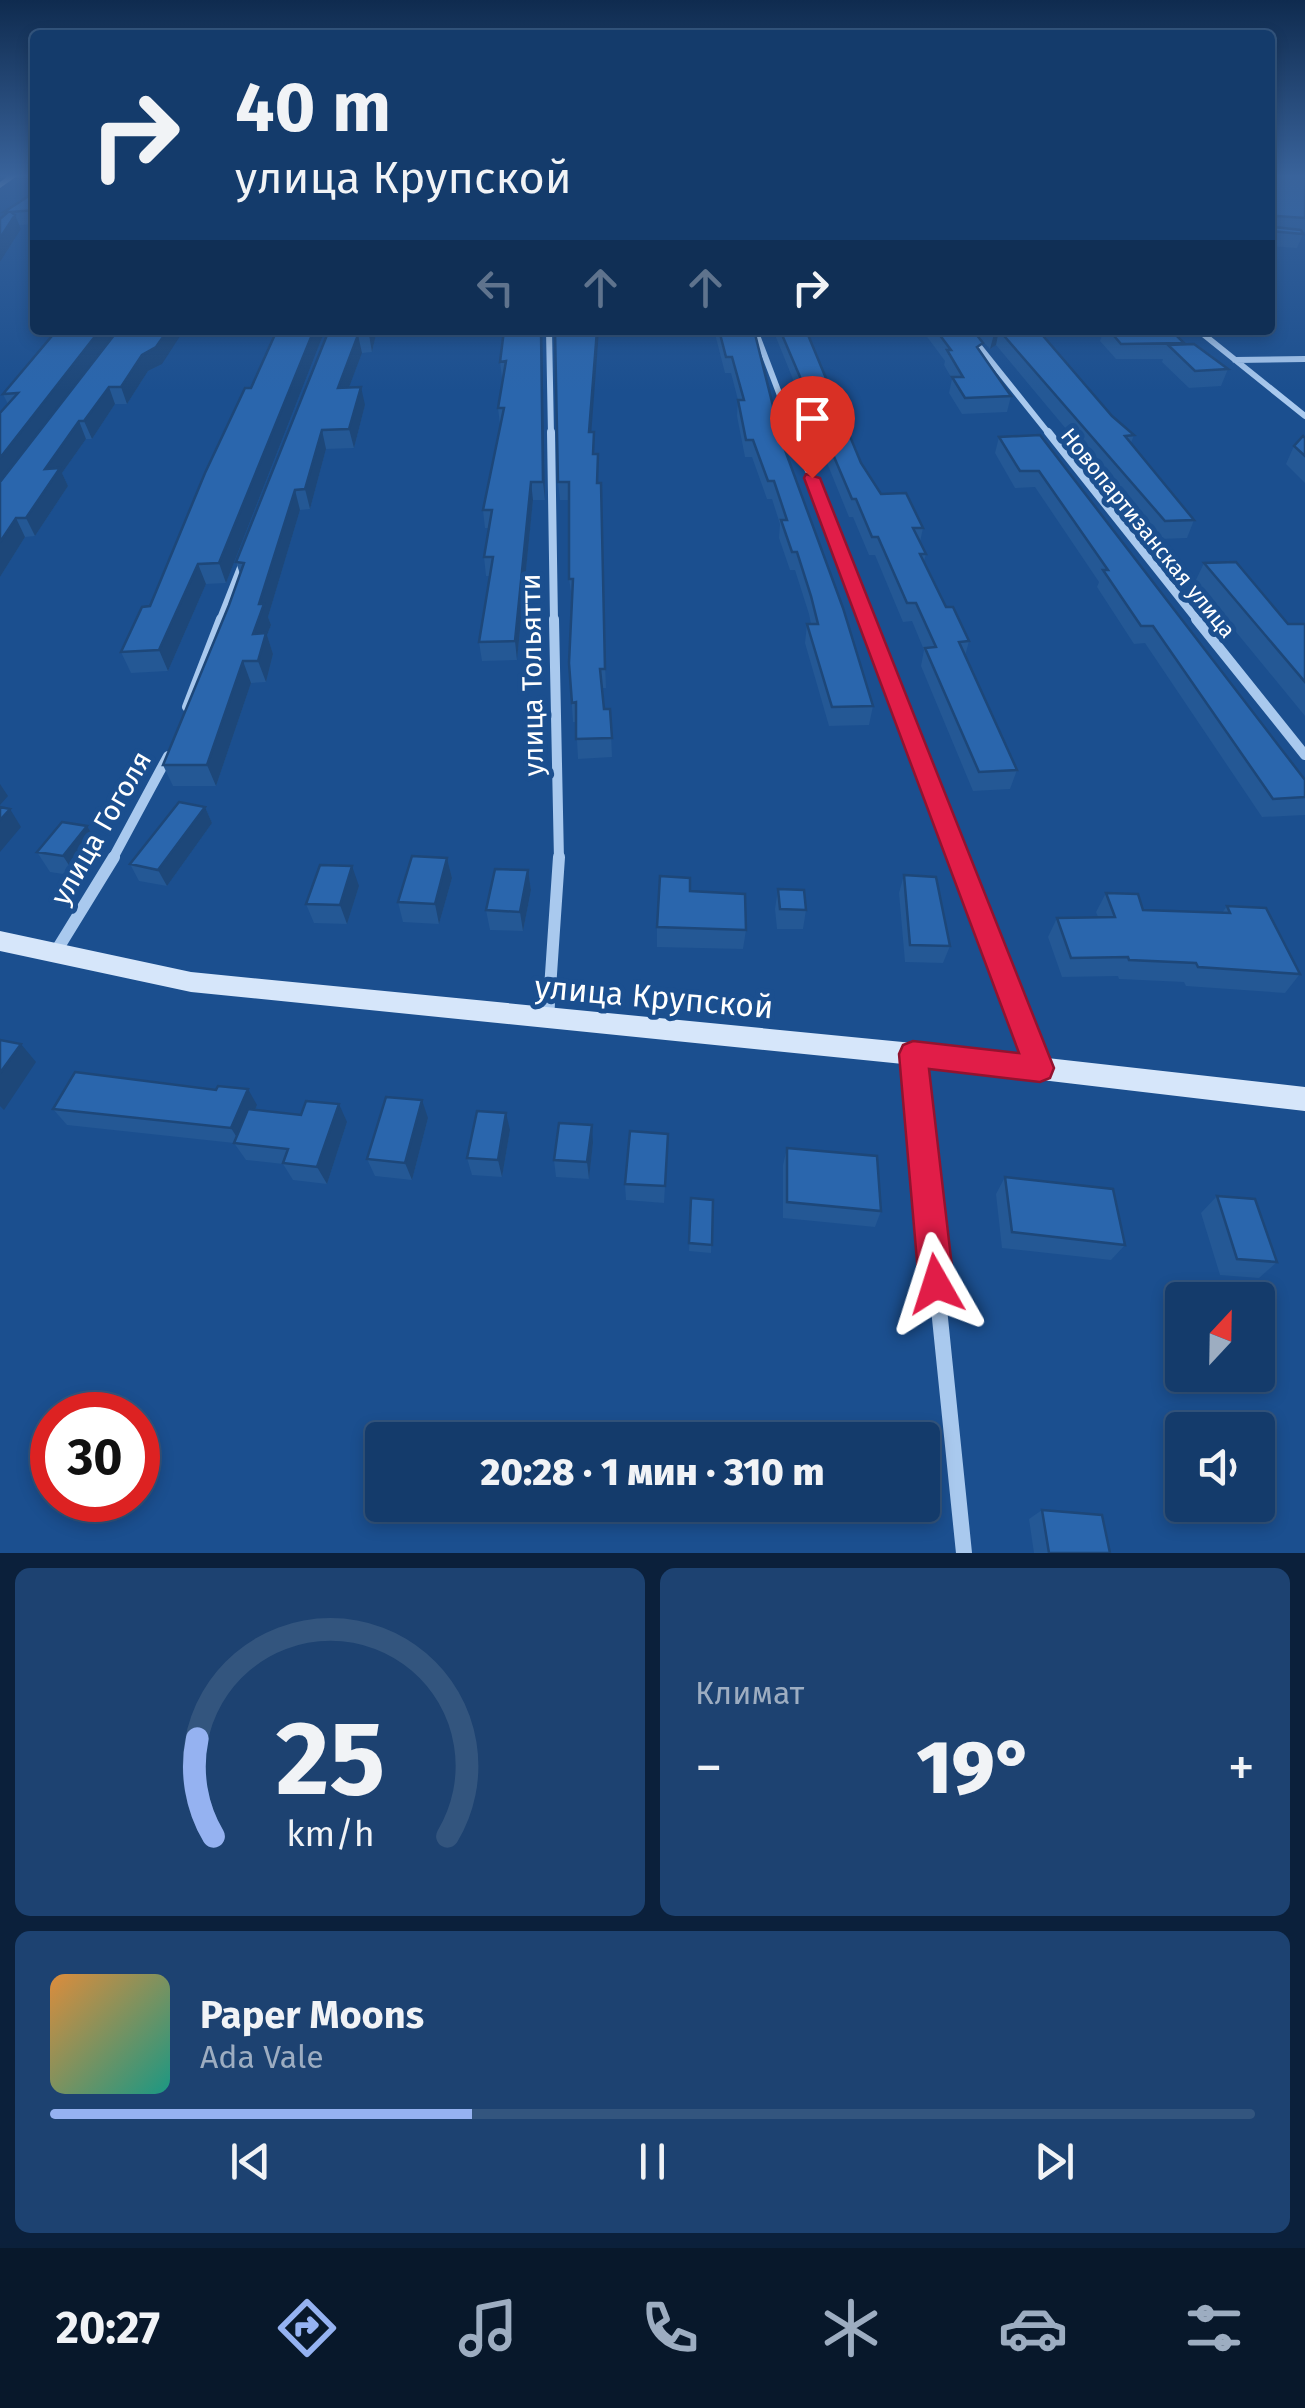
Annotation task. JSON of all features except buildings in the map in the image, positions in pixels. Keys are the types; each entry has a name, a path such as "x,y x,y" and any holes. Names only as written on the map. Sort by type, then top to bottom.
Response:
{"street":[{"name":"улица Тольятти","path":"548,1019 559,882 549,335"},
{"path":"757,335 1040,1068"},
{"name":"Новопартизанская улица","path":"970,335 1305,755"},
{"path":"1204,335 1305,416"},
{"path":"1234,360 1305,359"},
{"path":"184,714 248,549"},
{"name":"улица Гоголя","path":"54,954 115,855 170,750"},
{"name":"улица Крупской","path":"0,941 191,982 913,1054 1305,1099"},
{"path":"913,1054 964,1553"}],"route":[{"path":"812,478 1040,1068 913,1054 936,1284"}]}
